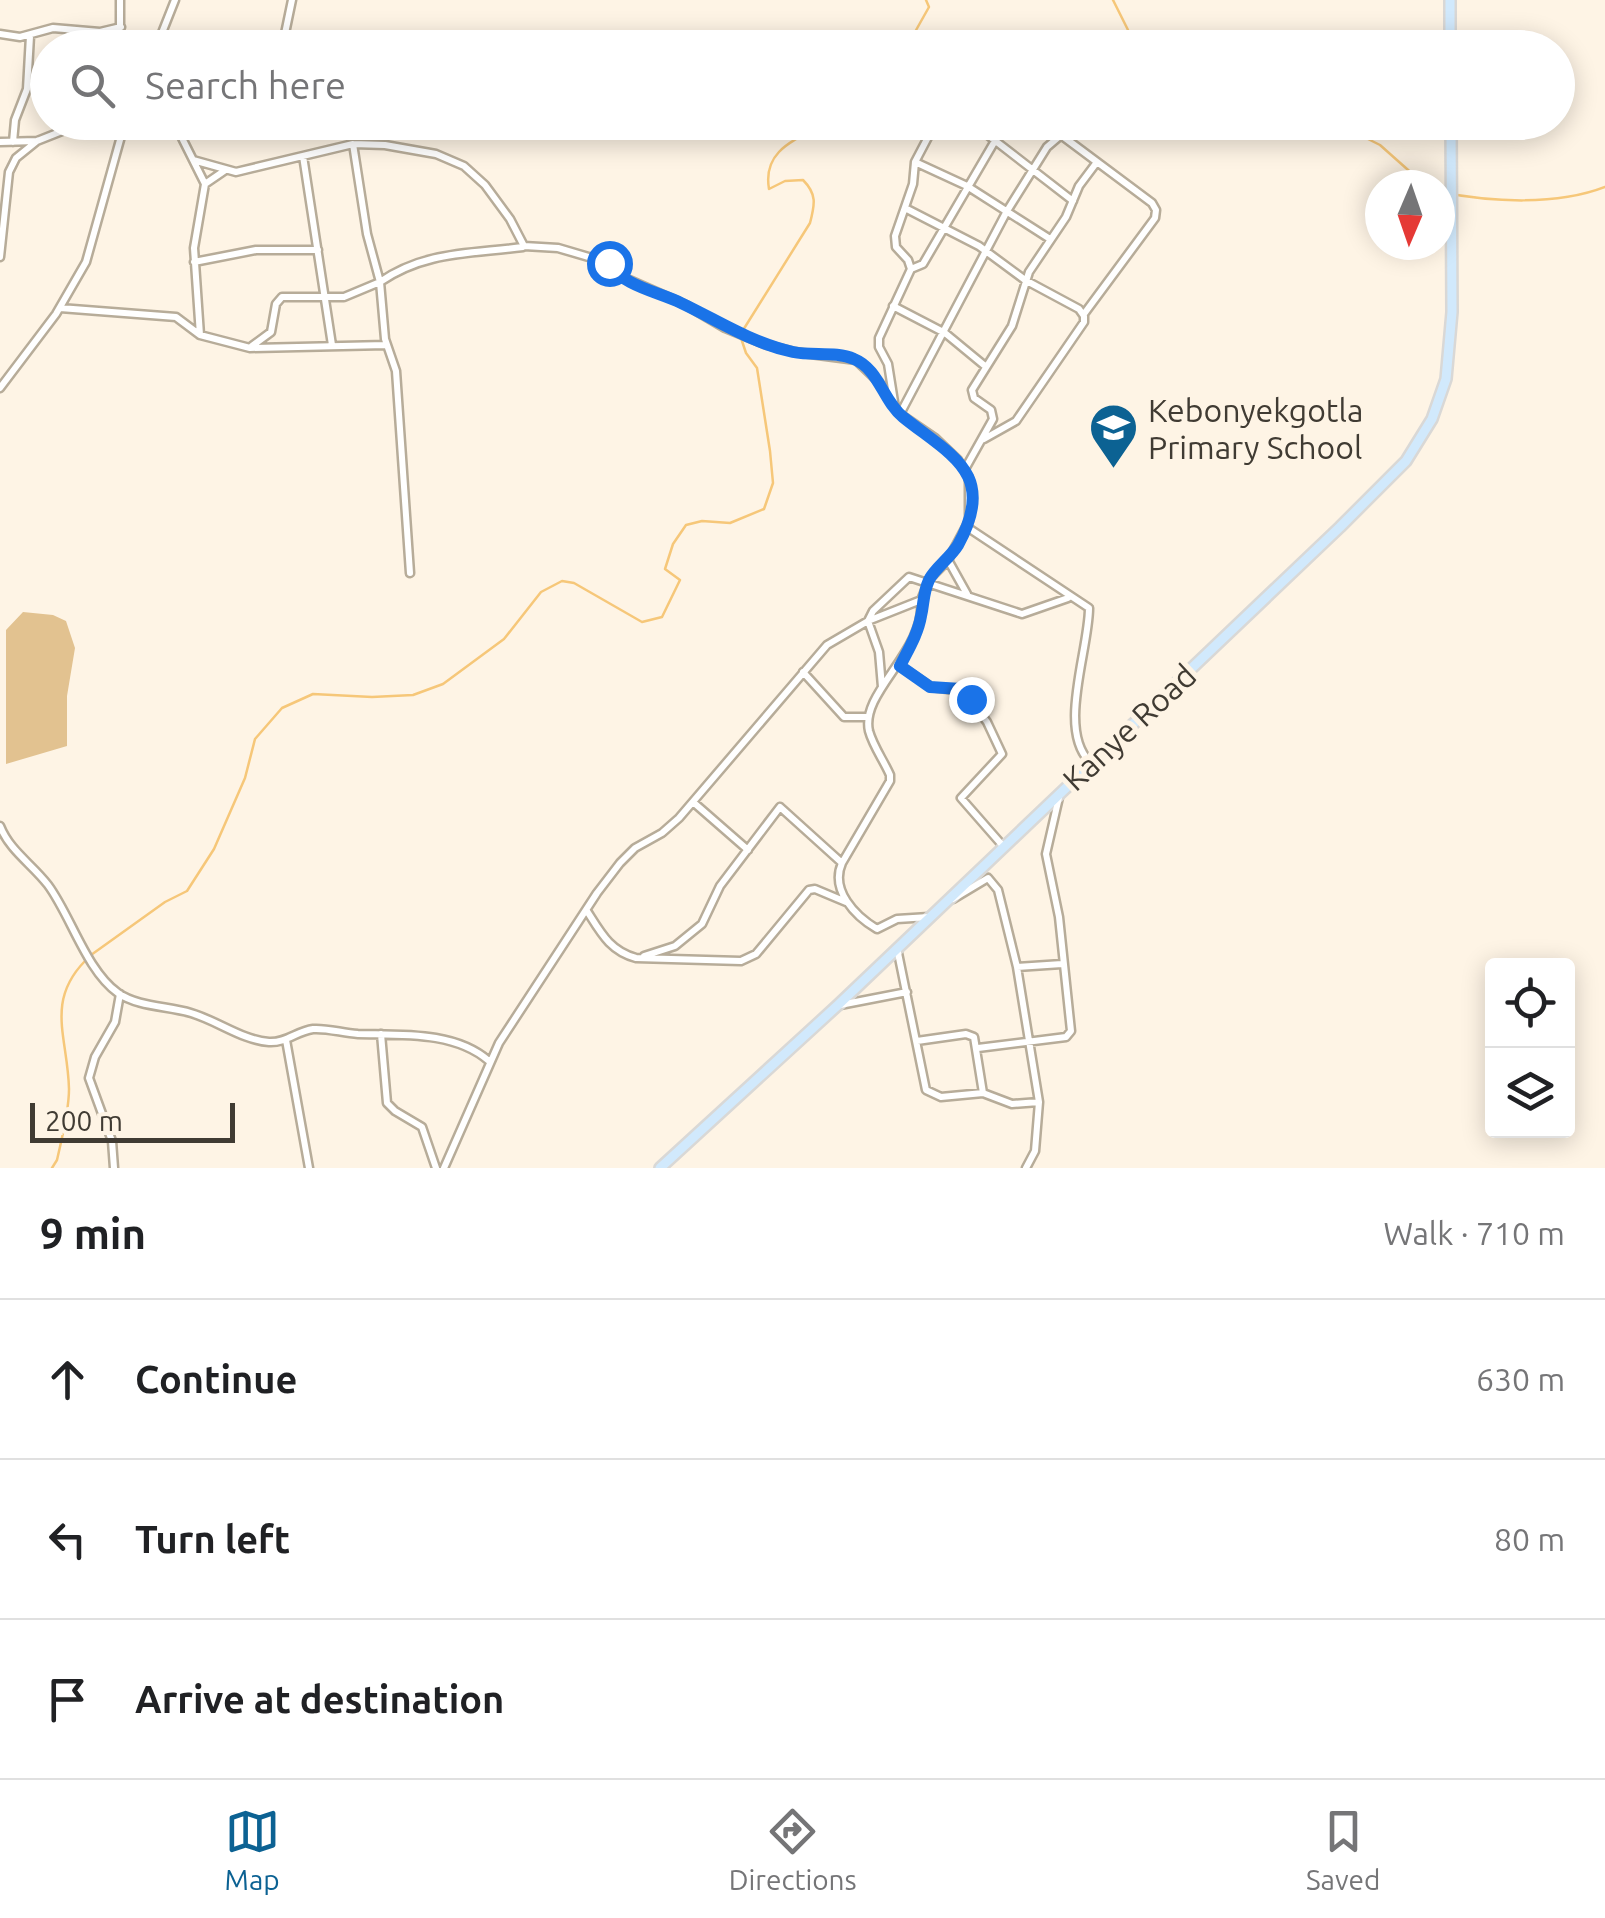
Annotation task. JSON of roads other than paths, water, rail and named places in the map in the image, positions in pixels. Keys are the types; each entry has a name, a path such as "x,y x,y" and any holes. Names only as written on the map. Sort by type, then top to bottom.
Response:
{"main road":[{"path":"1450,0 1450,30"},
{"name":"Kanye Road","path":"660,1168 838,1005 1406,461 1436,410 1450,360 1451,140"}],"street":[{"path":"120,0 121,30"},
{"path":"163,30 175,0"},
{"path":"286,30 292,0"},
{"path":"108,30 121,27"},
{"path":"47,30 77,30"},
{"path":"0,34 30,35 27,89 15,120 13,142"},
{"path":"0,388 79,277 94,243 120,140"},
{"path":"183,140 205,184 194,262 200,334"},
{"path":"910,270 894,240 913,184 915,162 927,140"},
{"path":"897,412 879,343 883,326 910,270 922,264 996,140 1073,200"},
{"path":"897,412 945,333 1007,212 1054,140"},
{"path":"984,439 1019,418 1084,322 1084,314 1156,212 1152,204 1070,140"},
{"path":"0,142 36,141"},
{"path":"0,257 9,172 16,158 36,141"},
{"path":"192,160 224,170 250,169 353,144 436,154 464,166 492,192 524,246"},
{"path":"353,144 367,234 380,282 386,345 396,371 410,573"},
{"path":"303,156 332,345"},
{"path":"915,162 967,186 1050,239"},
{"path":"965,468 993,419 992,412 971,391 1012,326 1025,280 1097,162"},
{"path":"205,184 224,170"},
{"path":"906,208 988,252 1025,280 1084,314"},
{"path":"250,348 271,332 278,299 356,294 424,258 524,246 558,248 609,263 615,272 725,328 796,352 850,357 870,372 897,412 934,438 965,468 970,487 967,526 948,560 928,582 917,631 868,717 870,734 890,781 842,863 838,876 846,902"},
{"path":"194,262 238,252 318,250"},
{"path":"893,306 945,333 985,366"},
{"path":"60,308 176,317 200,334 250,348 386,345"},
{"path":"0,366 12,372"},
{"path":"870,372 886,368"},
{"path":"879,382 886,368"},
{"path":"967,526 1089,610 1078,683 1076,734 1080,750 1090,762"},
{"path":"948,560 968,595"},
{"path":"882,688 879,652 868,621 873,611 906,579 913,577 1022,614 1070,597"},
{"path":"444,1168 489,1061 597,892 635,848 669,828 827,645 868,621 922,600"},
{"path":"900,666 930,687 964,691 991,729 1002,756 961,798 1003,846"},
{"path":"802,672 844,717 868,717"},
{"path":"978,1048 1066,1037 1071,1031 1059,918 1046,854 1060,791"},
{"path":"693,802 748,850"},
{"path":"636,958 675,946 702,924 720,886 778,809 783,807 842,863"},
{"path":"0,826 2,835 48,884 106,982 120,994 194,1014 253,1039 286,1040 315,1029 381,1034 456,1042 473,1048 489,1061"},
{"path":"943,904 984,880 992,880 998,890 1017,968 1039,1102 1035,1151 1026,1168"},
{"path":"587,911 619,954 636,958 748,960 809,890 816,888 846,902 876,930 897,919 929,917"},
{"path":"897,946 926,1090 941,1098 983,1093 1012,1104 1039,1102"},
{"path":"1017,968 1062,964"},
{"path":"838,1005 908,992"},
{"path":"114,1168 112,1141 89,1078 95,1057 115,1022 120,994"},
{"path":"381,1034 386,1103 422,1126 436,1168"},
{"path":"917,1042 971,1034 978,1048 983,1093"},
{"path":"286,1040 309,1168"}],"waterway":[{"path":"916,30 929,7 926,0"},
{"path":"1113,0 1128,30"},
{"path":"91,955 165,902 187,891 214,849 245,778 255,739 282,708 313,694 413,695 443,684 504,639 541,592 562,581 574,583 642,622 662,617 680,580 665,569 673,544 686,525 702,521 730,523 764,509 773,483 770,451 757,368 740,335 810,223 814,200 803,180 785,181 769,189 771,164 795,140"},
{"path":"1370,140 1408,170"},
{"path":"1455,194 1545,200 1605,187"},
{"path":"52,1168 69,1098 62,1006 65,991 85,961"}],"place":[{"name":"Kebonyekgotla Primary School","path":"1113,470"}]}
